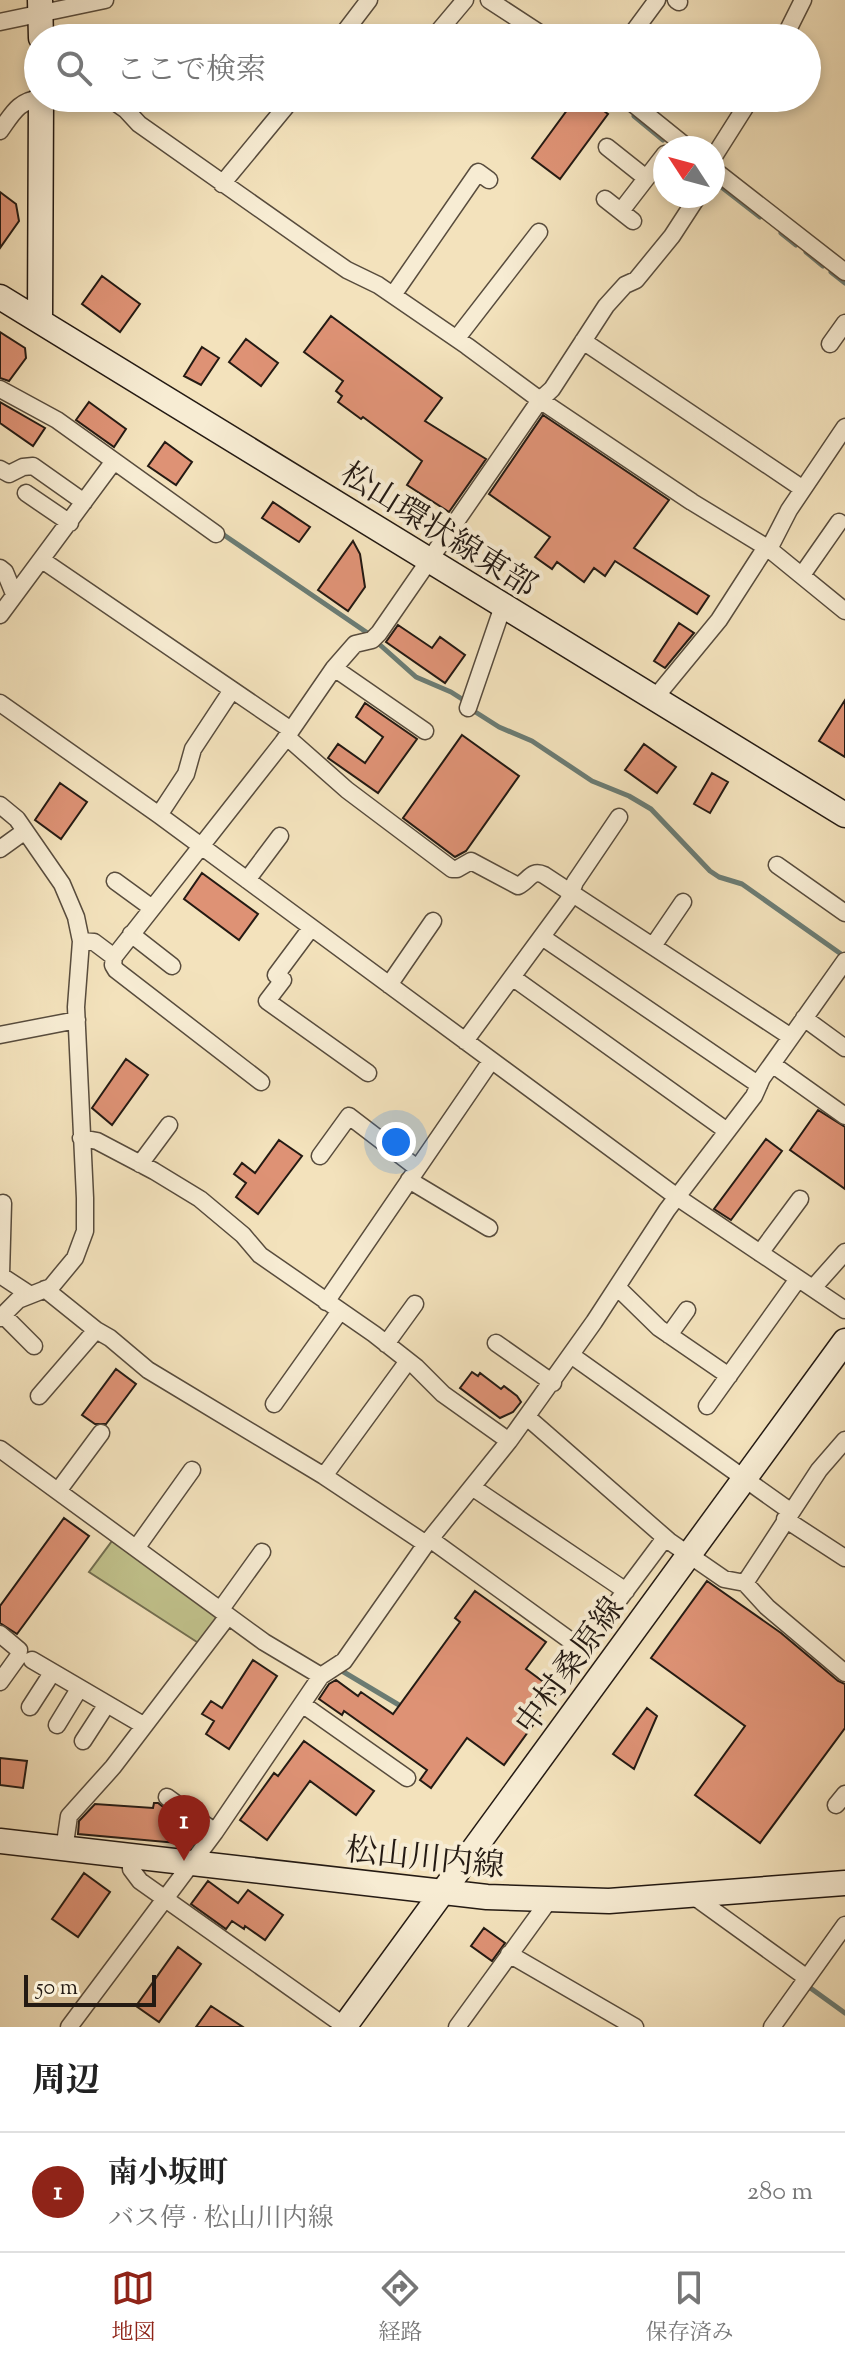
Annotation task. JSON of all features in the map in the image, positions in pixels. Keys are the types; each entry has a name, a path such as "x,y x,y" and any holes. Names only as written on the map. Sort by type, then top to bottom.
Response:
{"street":[{"path":"351,24 369,0"},
{"path":"445,24 465,0"},
{"path":"489,0 526,24"},
{"path":"639,24 657,0"},
{"path":"791,24 803,0"},
{"path":"0,22 40,17 101,1"},
{"path":"0,131 24,102"},
{"path":"40,320 41,112"},
{"path":"128,112 139,124 222,184 347,270 393,295 540,400 692,502 768,548 845,611"},
{"path":"222,184 281,112"},
{"path":"641,112 668,136"},
{"path":"725,147 744,112"},
{"path":"607,147 646,178"},
{"path":"605,199 627,216 653,169"},
{"path":"393,295 478,172 489,180"},
{"path":"725,177 845,272"},
{"path":"261,1082 116,970 114,957 289,733 334,668 355,644 372,640 379,633 540,400 552,389 606,306 625,285 636,280 690,208"},
{"path":"457,338 539,232"},
{"name":"松山環状線東部","path":"0,297 845,815"},
{"path":"830,344 845,323"},
{"path":"583,341 803,489"},
{"path":"0,389 57,420 216,534"},
{"path":"654,699 719,620 845,427"},
{"path":"0,615 114,461"},
{"path":"0,469 9,474 33,466 84,502"},
{"path":"26,493 70,523"},
{"path":"802,575 839,522"},
{"path":"42,560 232,690 289,733 347,790 452,869 471,861 518,886 538,872 791,1037"},
{"path":"0,568 5,572 14,594"},
{"path":"468,708 503,606"},
{"path":"334,668 425,731"},
{"path":"159,815 186,774 193,749 232,690"},
{"path":"0,703 159,815 677,1197 845,1310"},
{"path":"0,805 17,819 62,884 76,917 81,941 77,1020 85,1231 75,1258 51,1287 37,1291 1,1316 34,1346"},
{"path":"465,1041 568,901 575,882 619,817"},
{"path":"0,849 25,831"},
{"path":"247,880 280,836"},
{"path":"777,865 845,913"},
{"path":"115,881 152,908"},
{"path":"653,946 683,902"},
{"path":"389,985 433,921"},
{"path":"311,928 276,975 283,980 267,1001 368,1073"},
{"path":"131,934 172,966"},
{"path":"542,937 759,1085"},
{"path":"81,941 94,942 114,957"},
{"path":"69,2027 215,1832 321,1676 344,1661 428,1542 553,1383 677,1197 754,1096 772,1064 845,961"},
{"path":"512,977 727,1131"},
{"path":"804,1018 845,1048"},
{"path":"0,1035 77,1020"},
{"path":"274,1404 413,1174 491,1061"},
{"path":"772,1064 845,1116"},
{"path":"320,1156 349,1116 413,1174 489,1228"},
{"path":"140,1164 169,1125"},
{"path":"81,1138 97,1141 200,1199 243,1235 260,1255 386,1344 443,1394 509,1441"},
{"path":"760,1253 800,1199"},
{"path":"3,1203 0,1275 37,1291 110,1338 148,1370 428,1542 582,1649 665,1538"},
{"path":"813,1288 845,1252"},
{"path":"707,1406 798,1279"},
{"path":"617,1287 669,1335 729,1376"},
{"path":"386,1344 415,1304"},
{"path":"669,1335 687,1310"},
{"path":"39,1396 96,1330"},
{"name":"中村桑原線","path":"345,2027 845,1341"},
{"path":"496,1343 553,1383"},
{"path":"571,1355 623,1390 845,1558"},
{"path":"324,1476 408,1361"},
{"path":"527,1417 665,1538 724,1579 745,1583 767,1607 845,1673"},
{"path":"58,1491 101,1433"},
{"path":"745,1583 819,1470 845,1440"},
{"path":"0,1449 264,1642 321,1676"},
{"path":"137,1547 192,1470"},
{"path":"472,1487 626,1591"},
{"path":"64,1850 69,1816 113,1767 224,1613 262,1552"},
{"path":"0,1634 19,1650 18,1657 0,1682"},
{"path":"32,1660 143,1725"},
{"path":"30,1707 52,1673"},
{"path":"57,1725 79,1689"},
{"path":"83,1741 107,1704"},
{"path":"302,1704 407,1778"},
{"path":"167,1797 215,1832"},
{"name":"松山川内線","path":"0,1841 487,1897 609,1901 845,1883"},
{"path":"131,1857 132,1874 164,1900 345,2027"},
{"path":"692,1895 807,1978"},
{"path":"457,2027 550,1899"},
{"path":"772,2027 845,1925"},
{"path":"509,1954 635,2027"}],"green space":[{"path":"115,1537 219,1618 200,1644 89,1572"}],"building":[{"path":"566,112 608,114 560,179 532,158"},
{"path":"0,192 16,204 19,221 0,248"},
{"path":"102,276 140,304 120,332 82,304"},
{"path":"331,316 442,398 425,421 486,459 449,512 407,485 422,461 338,402 342,396 336,391 343,381 304,352"},
{"path":"0,332 25,348 26,358 9,381 0,378"},
{"path":"246,339 278,363 261,386 229,362"},
{"path":"202,347 219,358 201,385 184,376"},
{"path":"0,402 45,428 33,446 0,423"},
{"path":"89,402 126,429 114,447 76,420"},
{"path":"543,415 669,500 634,548 709,596 697,614 615,561 605,576 594,568 584,582 557,562 552,569 535,557 550,537 489,494"},
{"path":"165,442 192,462 176,485 148,466"},
{"path":"273,502 310,527 299,542 262,518"},
{"path":"353,541 360,554 365,587 348,611 318,590"},
{"path":"679,623 694,633 665,668 654,661"},
{"path":"398,625 432,648 440,637 465,655 445,683 386,642"},
{"path":"845,700 845,757 819,741"},
{"path":"365,703 417,739 378,793 328,758 338,744 365,763 383,737 356,717"},
{"path":"462,735 519,776 466,851 455,857 403,818"},
{"path":"644,744 676,767 657,793 625,770"},
{"path":"712,773 728,782 710,813 694,804"},
{"path":"60,783 87,802 61,839 35,820"},
{"path":"202,873 258,914 239,940 184,899"},
{"path":"126,1059 148,1075 112,1125 92,1108"},
{"path":"818,1110 845,1127 845,1189 790,1150"},
{"path":"766,1139 782,1151 731,1220 714,1209"},
{"path":"279,1140 302,1156 258,1214 236,1197 246,1183 234,1174 242,1163 255,1173"},
{"path":"116,1369 136,1384 106,1424 95,1424 82,1415"},
{"path":"472,1372 478,1376 480,1373 501,1389 504,1386 521,1402 513,1412 500,1418 460,1388"},
{"path":"64,1518 89,1536 17,1634 0,1623 0,1606"},
{"path":"707,1581 781,1633 845,1684 845,1728 760,1843 695,1795 745,1726 651,1658"},
{"path":"475,1591 546,1642 526,1669 557,1692 504,1765 467,1738 431,1788 420,1780 427,1770 344,1711 342,1715 319,1699 329,1684 336,1680 358,1696 361,1692 393,1714 460,1622 455,1618"},
{"path":"253,1660 277,1676 229,1749 206,1734 214,1721 202,1714 211,1701 222,1708"},
{"path":"647,1708 657,1716 634,1769 613,1754"},
{"path":"304,1741 374,1791 356,1815 310,1781 267,1840 240,1820 274,1773 278,1776"},
{"path":"0,1758 27,1761 23,1788 0,1785"},
{"path":"154,1803 180,1820 177,1843 78,1834 79,1821 95,1804 153,1808"},
{"path":"84,1873 110,1892 78,1937 52,1919"},
{"path":"208,1881 238,1903 248,1890 283,1915 265,1940 232,1921 226,1929 191,1904"},
{"path":"484,1928 505,1943 492,1961 471,1946"},
{"path":"178,1947 201,1964 159,2022 136,2006"},
{"path":"211,2006 243,2027 196,2027"}],"waterway":[{"path":"634,116 658,136"},
{"path":"725,190 760,217"},
{"path":"781,233 796,245"},
{"path":"806,252 823,266"},
{"path":"831,272 845,283"},
{"path":"221,533 369,634"},
{"path":"379,644 416,677 462,699"},
{"path":"477,713 499,727 532,741 592,781 651,809 710,871 742,884 841,954"},
{"path":"337,1668 404,1708"},
{"path":"809,1987 845,2013"}],"place":[{"name":"南小坂町","path":"184,1861"}]}
